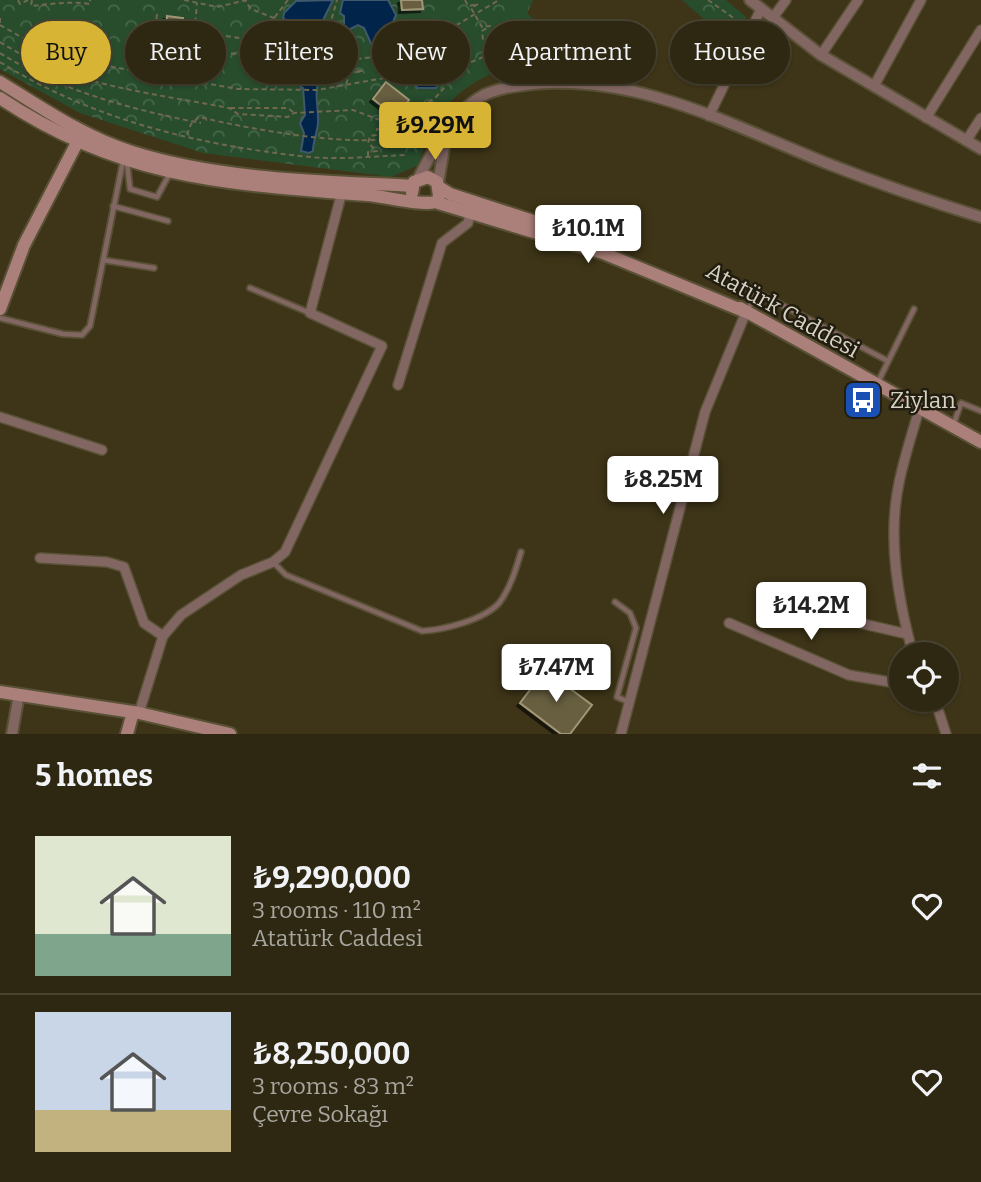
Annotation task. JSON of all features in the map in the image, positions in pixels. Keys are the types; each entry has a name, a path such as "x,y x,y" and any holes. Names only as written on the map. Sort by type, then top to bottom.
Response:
{"main road":[{"path":"0,82 79,137 195,168 343,188 425,204 435,202 471,211 603,253 746,312"},
{"path":"0,98 125,161 170,173 343,188 415,183 428,177 439,186 435,202"},
{"path":"0,309 24,245 79,137"},
{"path":"415,183 415,200"},
{"name":"Atatürk Caddesi","path":"439,186 450,194 598,243 731,301 876,386 981,442"},
{"path":"0,692 136,713 230,734"},
{"path":"127,734 136,713"}],"street":[{"path":"750,0 821,55 981,149"},
{"path":"772,19 786,0"},
{"path":"821,55 858,0"},
{"path":"874,86 920,0"},
{"path":"709,116 761,9"},
{"path":"926,118 981,30"},
{"path":"415,183 460,115 484,95 523,85 586,82 626,88 709,116 829,164 981,217"},
{"path":"966,141 981,118"},
{"path":"439,186 447,132"},
{"path":"136,713 163,636 180,615 240,575 274,562 285,552 382,346 310,313 343,188"},
{"path":"398,384 442,243 468,223 471,211"},
{"path":"621,734 705,412 746,312"},
{"path":"909,642 894,542 898,485 919,410"},
{"path":"0,416 102,450"},
{"path":"40,558 107,562 124,568 144,624 163,636"},
{"path":"825,615 907,634"},
{"path":"729,623 849,676 889,682"},
{"path":"12,734 19,695"},
{"path":"939,712 946,734"}],"lane":[{"path":"125,161 130,189 158,197 170,173"},
{"path":"0,318 63,334 82,335 90,326 125,161"},
{"path":"114,206 168,221"},
{"path":"103,260 154,268"},
{"path":"250,288 310,313"},
{"path":"746,312 757,292 888,361"},
{"path":"876,386 914,309"},
{"path":"953,426 961,403 981,411"},
{"path":"274,562 286,575 422,631 443,629 498,605 512,579 521,552"},
{"path":"615,602 630,613 635,624 635,637 617,697 629,702"}],"path":[{"path":"18,0 20,4 30,0 32,6 56,6 66,0 90,4 90,0"},
{"path":"39,6 40,0"},
{"path":"184,0 217,7 246,1 251,9 281,21"},
{"path":"273,21 288,0"},
{"path":"331,21 337,0"},
{"path":"466,0 468,6 478,4 471,8 472,15 482,27 490,26 482,31 483,40"},
{"path":"358,58 382,56 403,37 417,35 429,38 443,33 499,0"},
{"path":"708,0 735,19"},
{"path":"195,21 197,3"},
{"path":"156,21 157,14"},
{"path":"0,18 0,25 35,45 96,64 238,89 302,91 372,80"},
{"path":"0,42 42,64 90,80 229,108 288,108 294,113"},
{"path":"0,53 47,78 126,104 201,123"},
{"path":"0,62 58,96 111,117 187,136 312,157 406,155"},
{"path":"229,108 238,114 271,117 288,117 294,113 319,110 352,110 388,123 405,120 436,97 447,84"},
{"path":"187,136 199,117 302,136 390,140 411,134"},
{"path":"368,139 376,135 377,129 392,128 396,122"},
{"path":"368,139 370,148 377,151 368,152 368,156"}],"green space":[{"path":"0,0 533,0 527,13 535,21 484,21 484,77 457,96 444,109 433,125 419,165 391,177 203,153 80,113 27,84 111,84 111,21 21,21 21,81 0,69"},
{"path":"682,0 726,0 746,17 744,21 706,21"}],"water":[{"path":"333,0 324,21 283,19 284,13 296,1"},
{"path":"343,0 388,0 396,15 393,21 372,21 372,46 364,28 358,25 358,21 344,21 344,16 340,13"},
{"path":"297,84 318,84 317,127 313,151 309,153 301,151 304,133 300,123 305,115 303,88"},
{"path":"415,84 438,84 436,88 418,88"}],"building":[{"path":"401,0 422,0 423,9 402,10"},
{"path":"167,16 183,18 183,21 167,21"},
{"path":"384,84 389,84 409,100 396,117 373,99"},
{"path":"545,670 592,705 570,734 561,734 520,703"}],"place":[{"name":"Ziylan","path":"863,400"}]}
